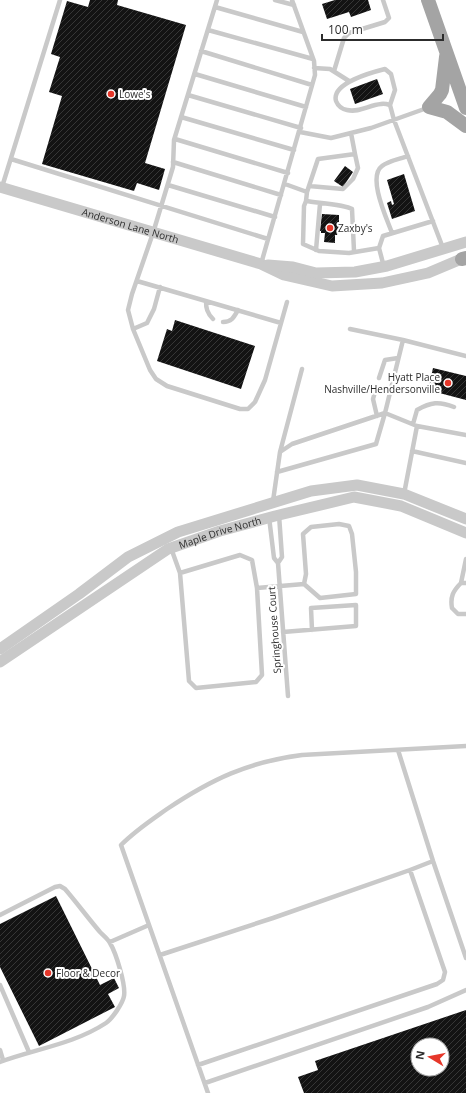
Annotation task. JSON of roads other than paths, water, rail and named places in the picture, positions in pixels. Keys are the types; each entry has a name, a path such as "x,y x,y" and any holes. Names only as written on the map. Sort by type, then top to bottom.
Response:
{"main road":[{"path":"428,0 446,52 463,90 466,108"},
{"path":"446,52 442,90 429,107 447,112 466,126"}],"street":[{"name":"Anderson Lane North","path":"1,187 261,264 284,275 332,286 382,283 428,273 465,258"},
{"name":"Anderson Lane North","path":"261,264 293,267 316,273 355,272 426,255 443,248 466,242"},
{"name":"Maple Drive North","path":"0,649 79,594 128,557 164,538 178,532 312,491 357,485 404,494 466,519"},
{"path":"401,506 404,494"},
{"name":"Maple Drive North","path":"0,662 170,549 220,531 274,516 354,497 401,506 466,533"},
{"path":"273,503 274,516"},
{"path":"164,538 170,549"},
{"path":"79,594 86,604"}],"lane":[{"path":"1,187 60,0"},
{"path":"217,0 175,139 173,162 162,206 128,310 133,329 150,370 156,379 167,386 240,409 248,409 255,402 265,380 287,302"},
{"path":"261,264 315,75 313,59 293,2 275,0"},
{"path":"334,71 344,38 349,33 385,22 389,18 383,0"},
{"path":"215,7 303,32"},
{"path":"208,30 313,59"},
{"path":"201,51 312,85"},
{"path":"314,68 330,69 350,81"},
{"path":"390,105 381,103 360,110 350,111 342,109 336,98 337,94 350,81 385,69 390,74 395,90 390,105 394,120 443,248"},
{"path":"195,74 306,107"},
{"path":"188,95 300,130 331,138 371,128 429,107"},
{"path":"181,117 294,150"},
{"path":"284,184 308,189 343,189 353,179 358,168 351,133"},
{"path":"175,139 288,173"},
{"path":"355,154 318,159 304,206 303,244 319,251 349,253 380,248"},
{"path":"392,233 377,189 376,177 378,170 382,165 408,156"},
{"path":"11,159 268,239"},
{"path":"173,162 281,195"},
{"path":"168,185 275,216"},
{"path":"306,201 320,204 344,205 352,209 354,251"},
{"path":"316,250 320,204"},
{"path":"384,266 380,248 383,236 432,221"},
{"path":"137,281 281,323"},
{"path":"133,329 148,323 154,309 160,287"},
{"path":"206,300 206,310 209,316 213,318"},
{"path":"223,322 228,322 233,318 238,310"},
{"path":"350,329 403,340 466,356"},
{"path":"278,472 376,444 403,340"},
{"path":"379,378 385,360 398,358"},
{"path":"273,503 280,452 302,369"},
{"path":"375,392 373,399 377,416"},
{"path":"404,494 412,451 417,410 428,404 446,404 454,407"},
{"path":"280,452 292,444 385,413 415,425 466,435"},
{"path":"412,451 466,462"},
{"path":"274,516 282,557 278,563 274,558 274,516"},
{"path":"257,588 304,584 320,598 356,594 356,572 352,534 349,526 339,524 311,527 303,534 306,574 304,584"},
{"path":"170,549 180,573 189,681 196,688 256,682 262,675 257,588 252,560 240,555 180,573"},
{"path":"466,559 463,583 453,591 450,601 452,608 458,614 466,614"},
{"name":"Springhouse Court","path":"278,563 288,696"},
{"path":"283,632 312,630 356,626 356,605 311,608 312,630"},
{"path":"208,1093 121,845 136,830 195,790 226,774 253,765 280,758 302,755 466,746"},
{"path":"398,750 466,958"},
{"path":"160,955 274,918 410,870 433,860"},
{"path":"198,1065 430,986 443,980 445,972 410,870"},
{"path":"0,915 55,887 60,886 65,889 110,942 123,978 124,995 118,1009 107,1023 81,1035 51,1047 29,1052 2,1061 0,1050"},
{"path":"110,942 149,925"},
{"path":"0,985 29,1052"},
{"path":"204,1083 428,1008 466,990"}],"place":[{"name":"Lowe's","path":"111,94"},
{"name":"Zaxby's","path":"330,228"},
{"name":"Hyatt Place Nashville/Hendersonville","path":"448,383"},
{"name":"Floor & Decor","path":"48,973"}]}
